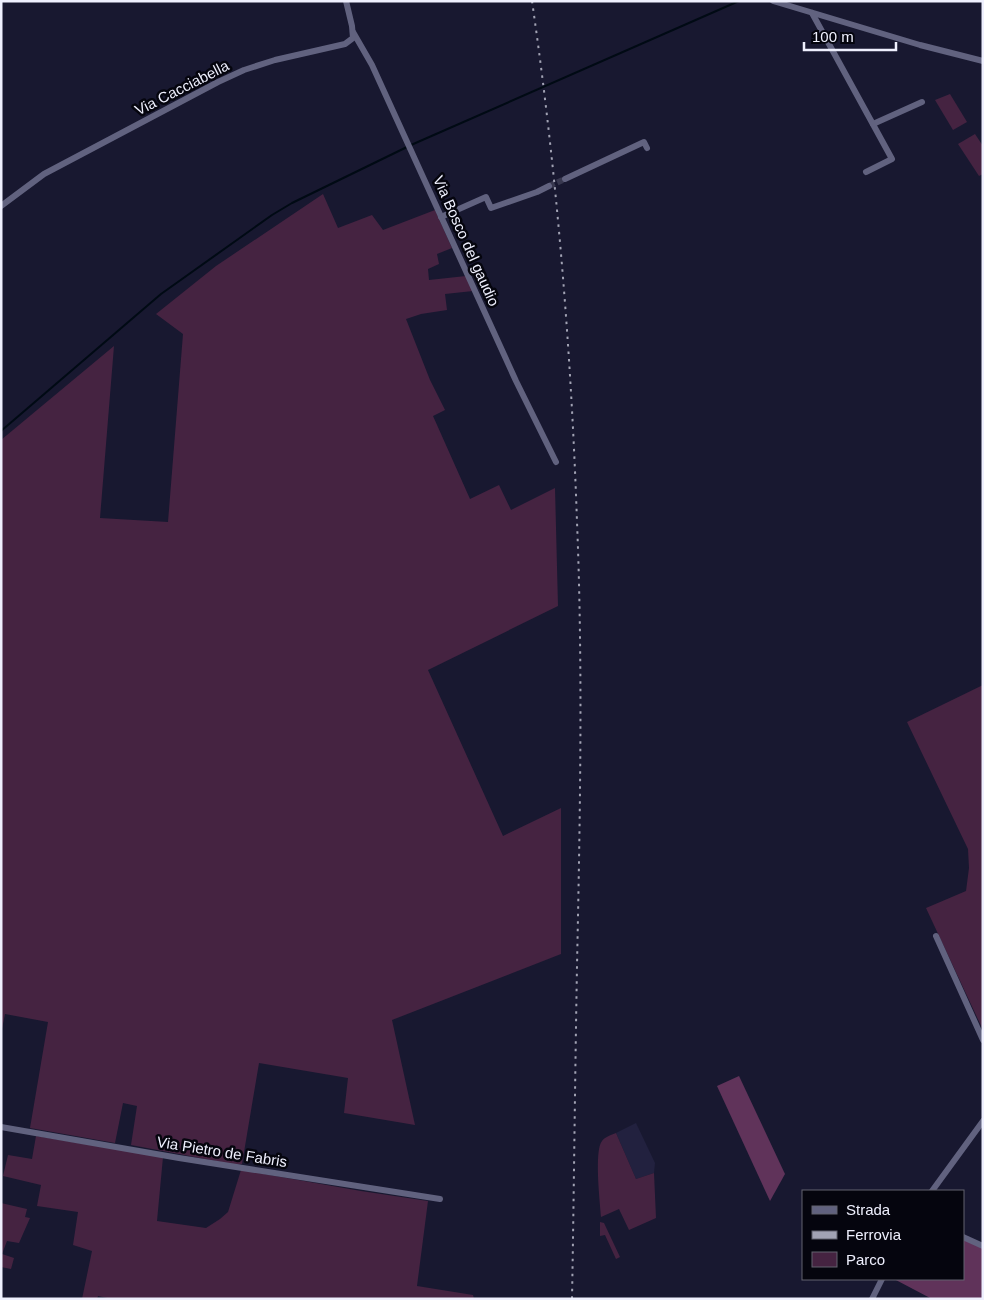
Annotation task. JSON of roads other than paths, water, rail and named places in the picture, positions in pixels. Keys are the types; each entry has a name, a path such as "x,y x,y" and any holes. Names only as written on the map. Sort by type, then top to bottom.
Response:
{"street":[{"path":"346,1 353,32"},
{"path":"773,1 920,45 983,61"},
{"path":"812,13 892,159 866,172"},
{"name":"Via Cacciabella","path":"1,206 44,174 218,82 244,70 275,60 345,44 353,38 353,32"},
{"name":"Via Bosco del gaudio","path":"353,32 372,65 516,381 556,462"},
{"path":"873,124 922,102"},
{"path":"565,179 644,142 647,148"},
{"path":"441,217 486,197 492,208 549,186"},
{"path":"936,936 983,1040"},
{"path":"933,1190 983,1121"},
{"name":"Via Pietro de Fabris","path":"1,1127 189,1160 440,1200"},
{"path":"964,1237 983,1246"},
{"path":"872,1299 882,1280"}],"waterway":[{"path":"411,145 739,1"},
{"path":"1,431 161,294 272,215 292,203 407,147"}],"tunnel":[{"path":"549,186 565,179"}],"railway":[{"path":"532,1 549,131 562,261 571,392 579,578 580,800 572,1299"}]}
